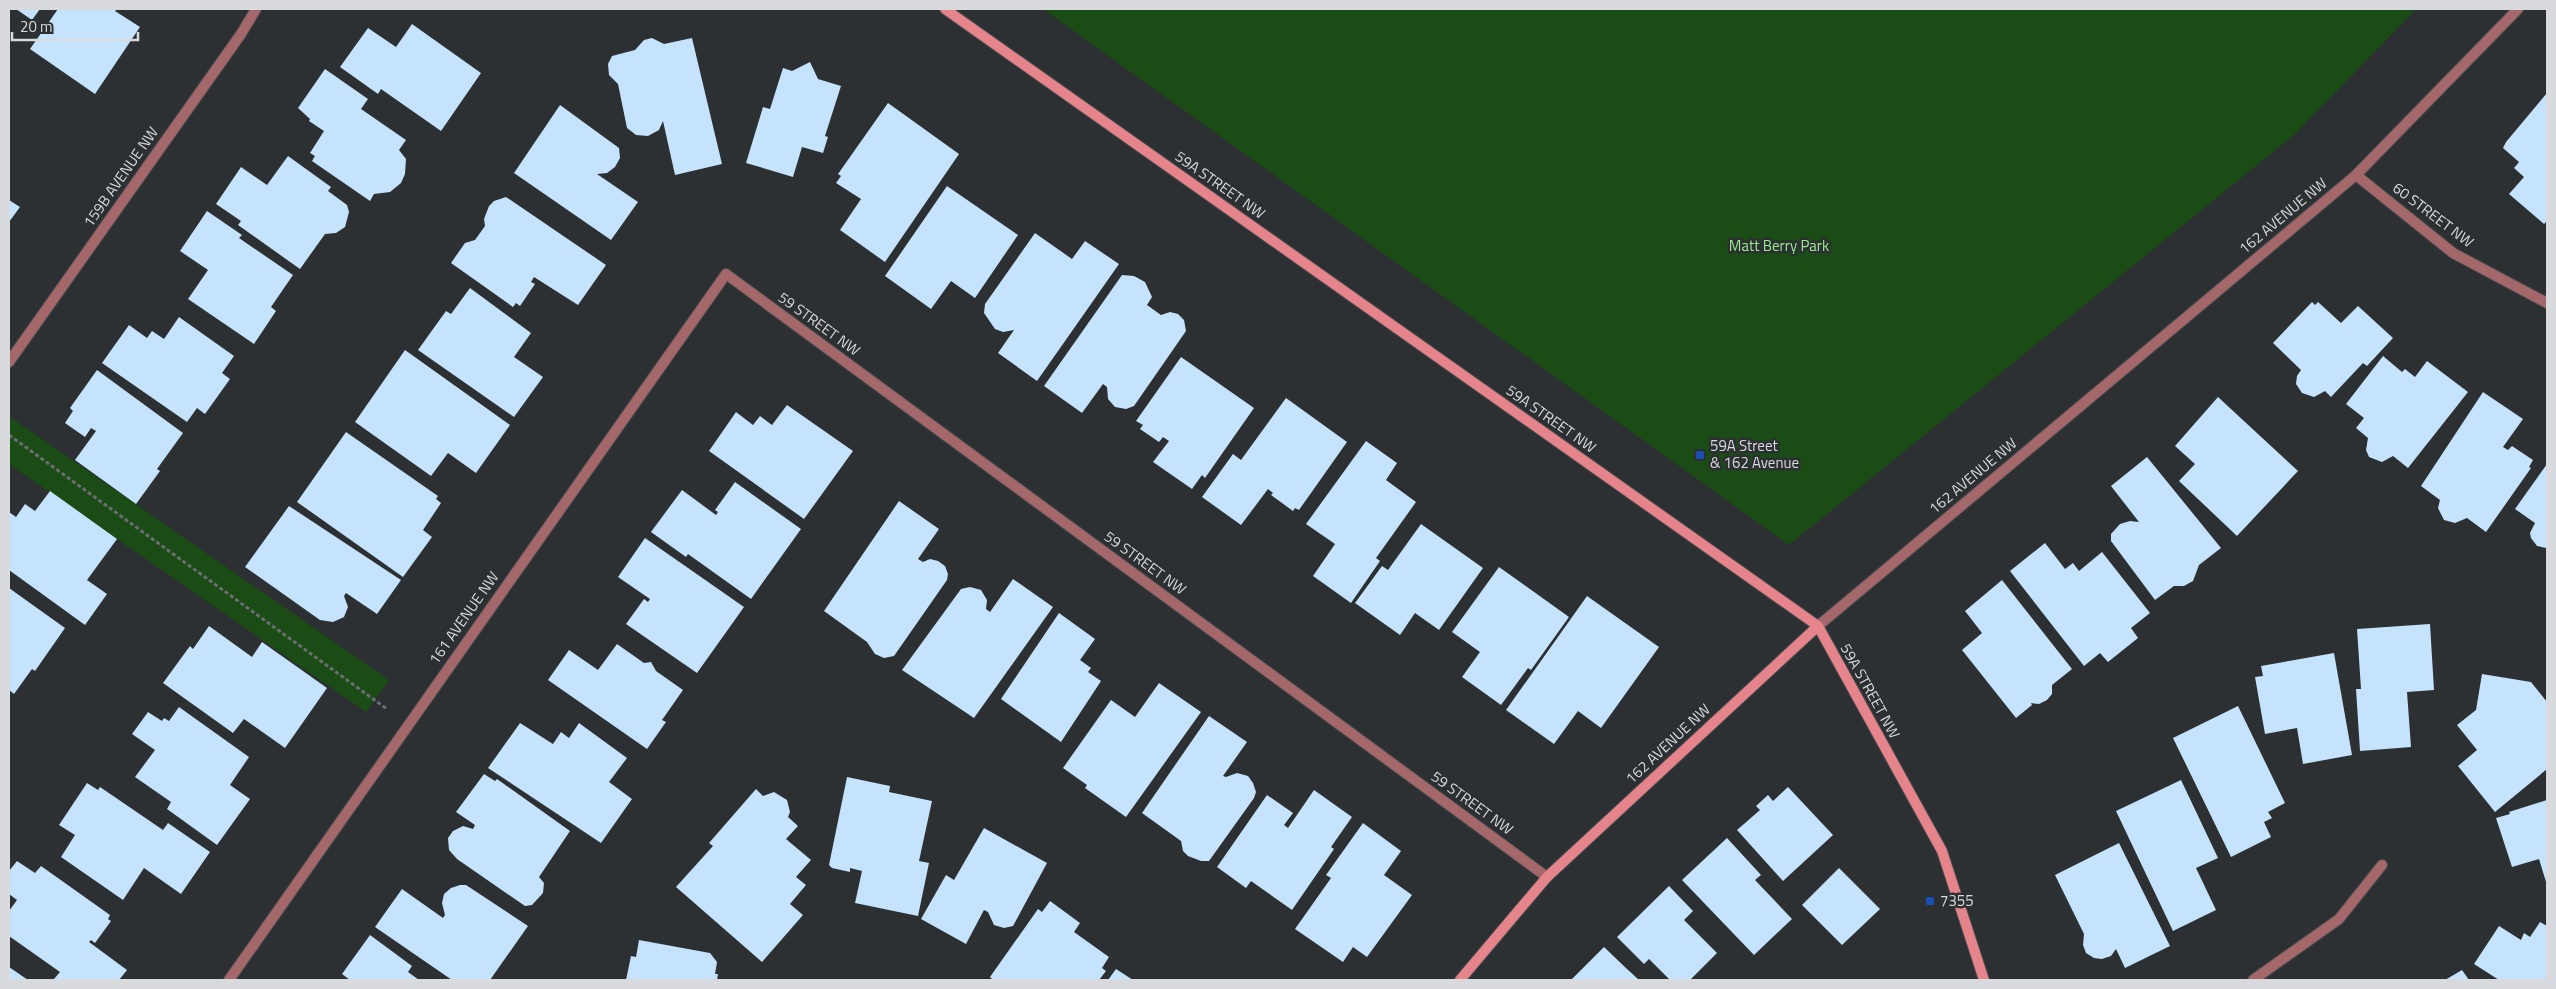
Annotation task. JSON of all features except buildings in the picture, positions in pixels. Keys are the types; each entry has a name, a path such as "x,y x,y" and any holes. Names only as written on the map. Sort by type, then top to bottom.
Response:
{"street":[{"name":"159B AVENUE NW","path":"9,362 241,34 256,9"},
{"name":"59A STREET NW","path":"945,9 1818,626 1942,852 1984,980"},
{"name":"162 AVENUE NW","path":"1460,980 1547,877 1818,626 2356,175 2518,9"},
{"name":"60 STREET NW","path":"2356,175 2453,253 2547,303"},
{"name":"161 AVENUE NW","path":"229,980 726,274"},
{"name":"59 STREET NW","path":"726,274 1547,877"},
{"path":"2253,980 2339,918 2382,865"}],"path":[{"path":"9,435 408,724"}],"green space":[{"name":"Matt Berry Park","path":"1043,9 2416,9 2294,135 1789,545"},
{"path":"10,417 389,680 366,712 9,464"}],"place":[{"name":"59A Street & 162 Avenue","path":"1700,455"},
{"name":"7355","path":"1930,901"}]}
